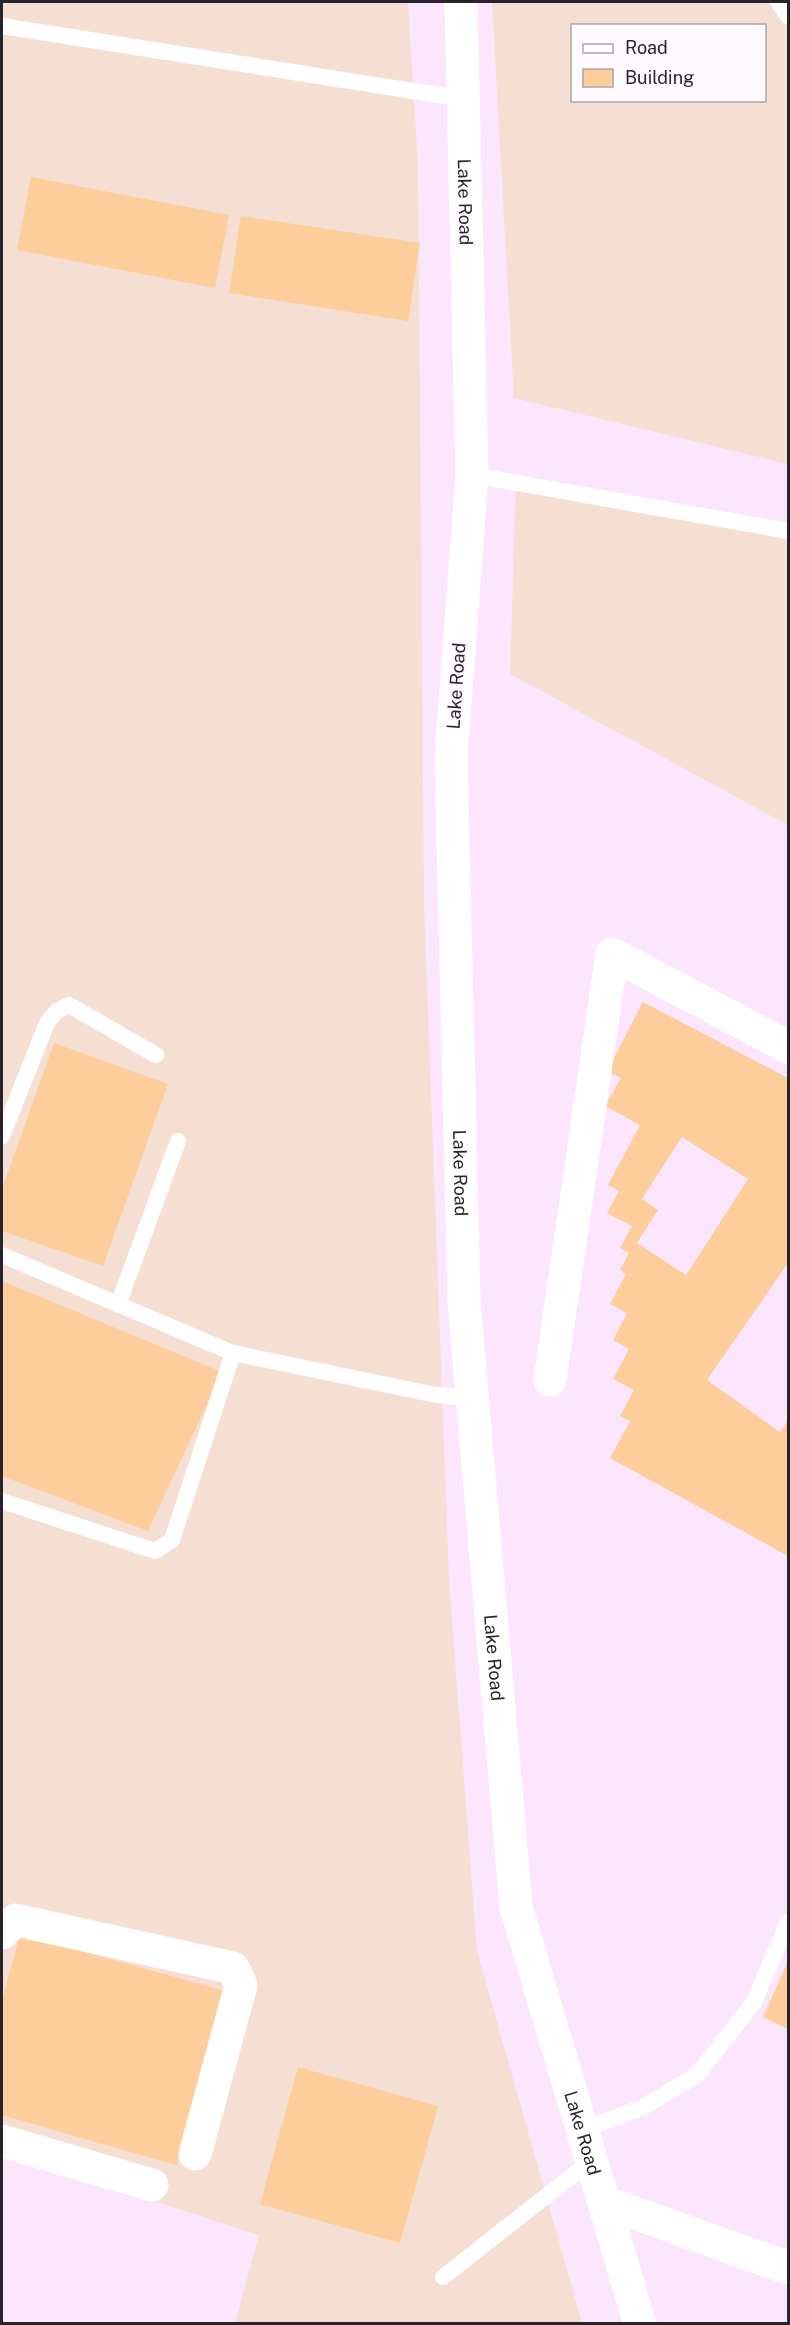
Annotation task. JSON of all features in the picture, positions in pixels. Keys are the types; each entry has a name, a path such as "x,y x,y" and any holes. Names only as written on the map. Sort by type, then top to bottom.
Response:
{"street":[{"name":"Lake Road","path":"461,2 472,475 451,757 464,1301 516,1907 640,2324"},
{"path":"550,1380 612,954 789,1047"},
{"path":"2,1933 16,1920 233,1968 241,1985 195,2154"},
{"path":"2,2141 152,2185"},
{"path":"604,2202 789,2268"}],"lane":[{"path":"778,2 789,16"},
{"path":"2,26 464,99"},
{"path":"472,475 789,531"},
{"path":"2,1136 47,1023 57,1011 69,1005 156,1054"},
{"path":"118,1305 178,1141"},
{"path":"2,1255 233,1353 431,1394 473,1399"},
{"path":"2,1501 155,1551 172,1540 233,1353"},
{"path":"583,2130 643,2107 697,2075 754,2002 789,1922"},
{"path":"442,2277 591,2161"}],"shaded area":[{"path":"2,2 408,2 418,165 424,903 449,1580 477,1951 582,2323 235,2323 259,2235 2,2152"},
{"path":"492,2 788,2 788,464 514,398"},
{"path":"516,479 788,531 788,825 510,674"}],"building":[{"path":"31,177 229,215 215,288 17,250"},
{"path":"241,216 420,243 408,321 229,293"},
{"path":"643,1002 788,1078 788,1263 707,1380 780,1432 788,1420 788,1556 610,1458 630,1421 620,1416 634,1390 613,1379 629,1349 613,1340 627,1313 610,1304 626,1274 620,1270 629,1253 620,1248 632,1226 607,1213 619,1191 608,1185 640,1125 605,1106 621,1078 607,1071","holes":["682,1137 748,1179 686,1275 637,1243 658,1210 642,1199"]},
{"path":"54,1043 168,1084 103,1266 2,1231 2,1189"},
{"path":"2,1281 222,1372 148,1531 2,1476"},
{"path":"20,1934 225,1991 176,2165 2,2115 2,2002"},
{"path":"788,1961 788,2029 763,2017"},
{"path":"298,2067 438,2106 400,2243 260,2204"}]}
